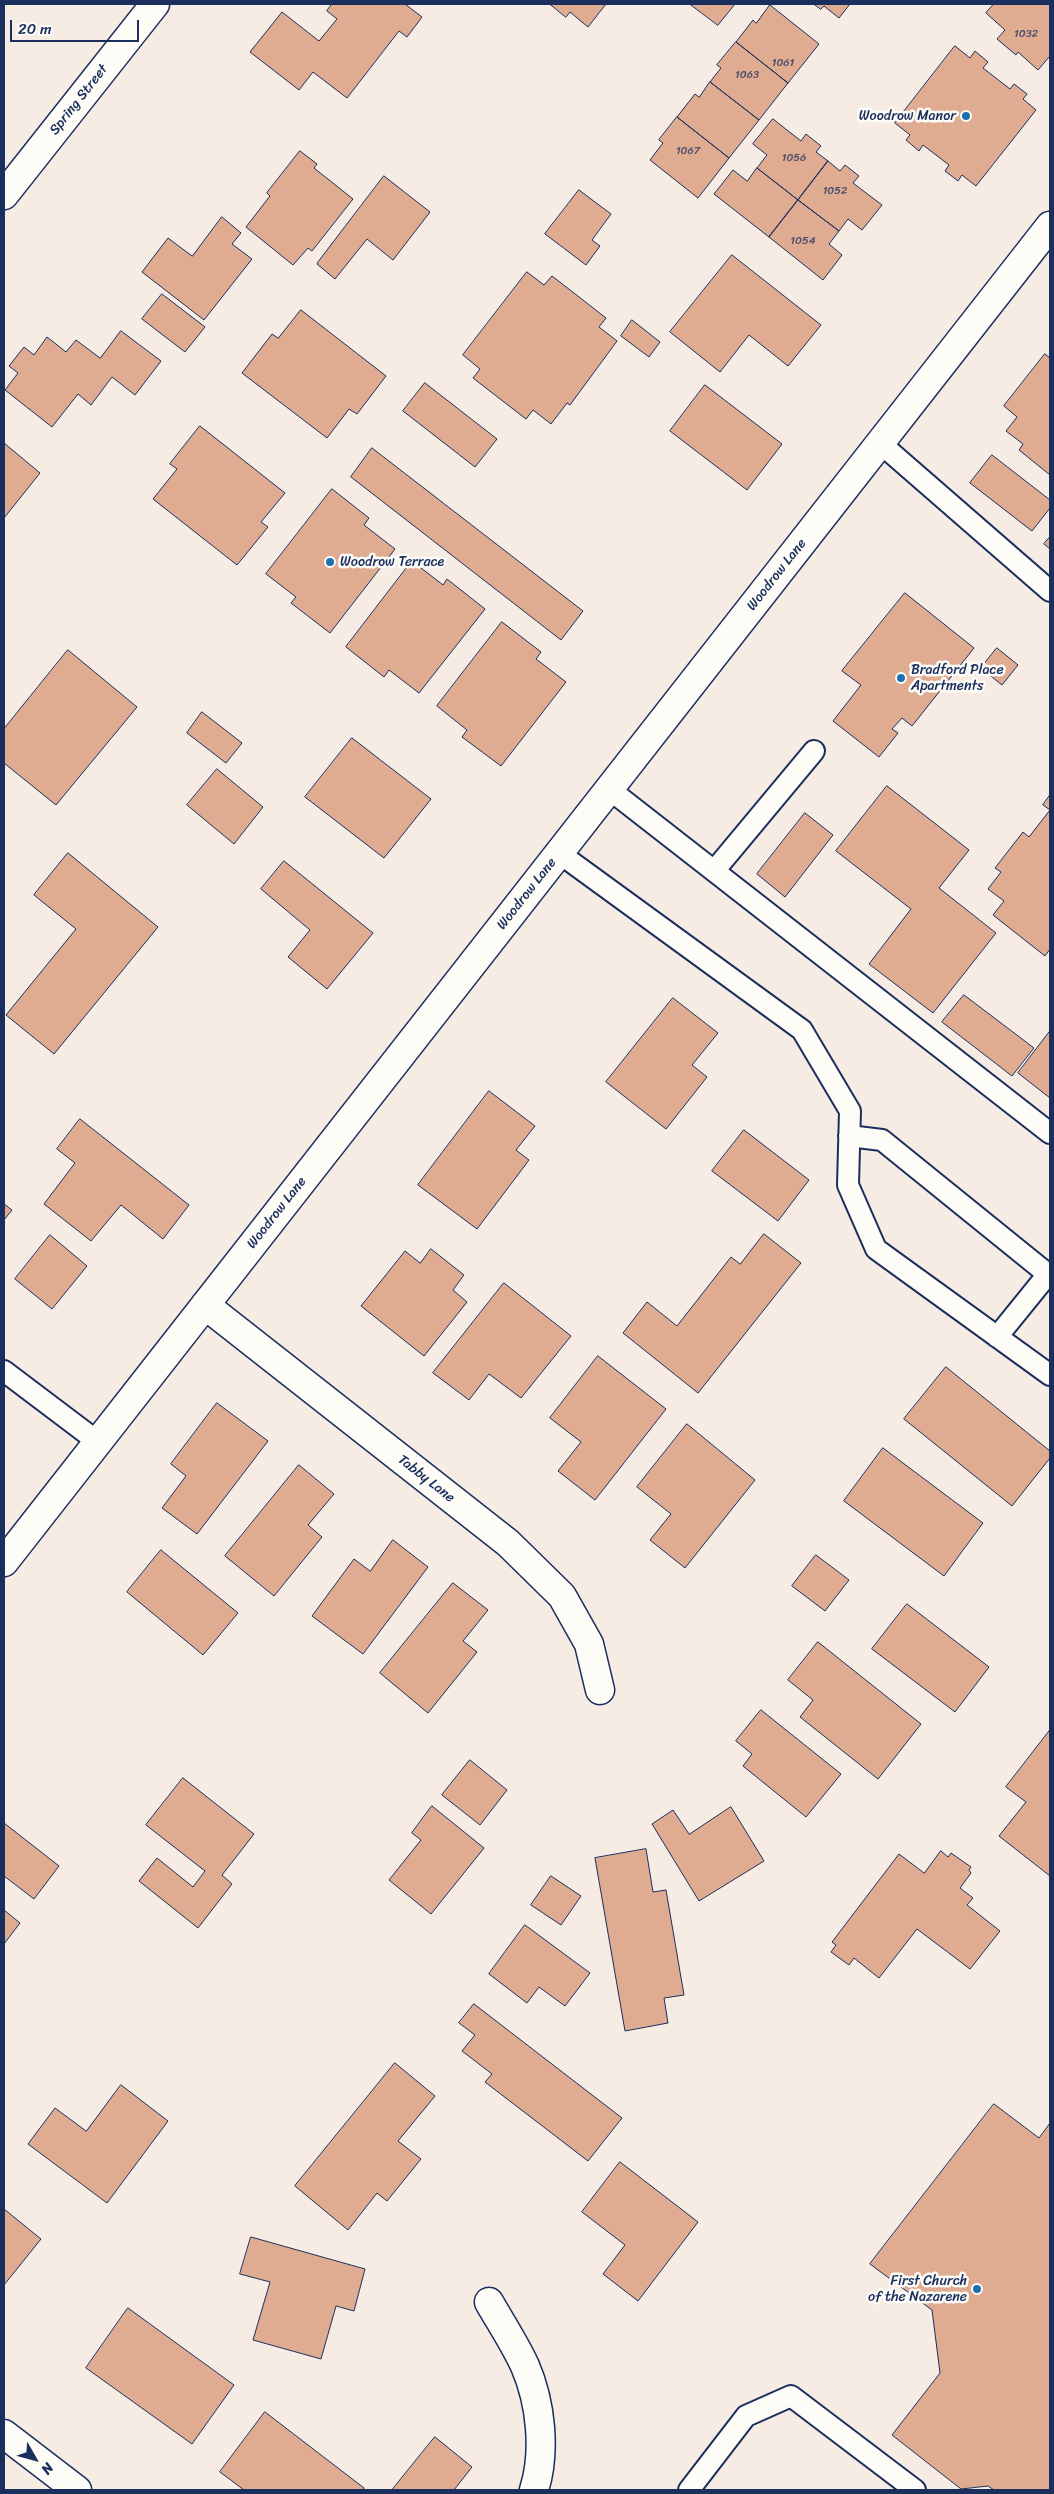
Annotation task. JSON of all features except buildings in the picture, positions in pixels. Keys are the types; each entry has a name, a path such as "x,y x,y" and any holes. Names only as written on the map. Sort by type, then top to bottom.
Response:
{"street":[{"name":"Spring Street","path":"4,195 155,4"},
{"name":"Woodrow Lane","path":"4,1562 880,443 1048,235"},
{"name":"Tabby Lane","path":"205,1305 508,1543 562,1596 589,1644 600,1690"},
{"path":"489,2302 525,2367 540,2419 540,2473 534,2490"},
{"path":"4,2434 78,2490"}],"lane":[{"path":"880,443 1050,591"},
{"path":"714,871 814,751"},
{"path":"609,789 1050,1132"},
{"path":"559,853 802,1030 850,1111 848,1185 876,1249 1050,1375"},
{"path":"849,1136 882,1140 1049,1275 997,1337"},
{"path":"4,1370 98,1442"},
{"path":"689,2490 746,2416 791,2396 915,2490"}],"place":[{"name":"Woodrow Manor","path":"966,116"},
{"name":"Woodrow Terrace","path":"330,562"},
{"name":"Bradford Place Apartments","path":"901,678"},
{"name":"First Church of the Nazarene","path":"977,2289"}]}
